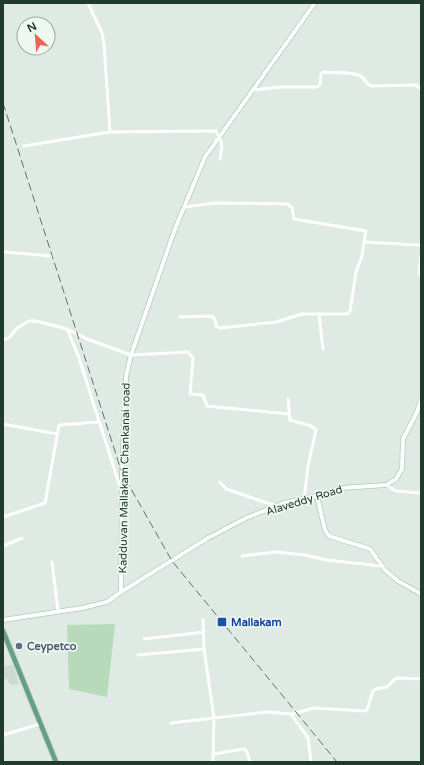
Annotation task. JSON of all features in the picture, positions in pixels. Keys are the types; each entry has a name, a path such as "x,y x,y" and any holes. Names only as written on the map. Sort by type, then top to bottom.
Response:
{"main road":[{"name":"Kadduvan Mallakam Chankanai road","path":"122,592 122,493 126,376 131,355 184,207 205,157 217,137 315,3"},
{"path":"386,485 396,479 402,469 402,442 421,400"},
{"name":"Alaveddy Road","path":"122,592 208,538 246,518 276,506 317,496 341,488 386,485"},
{"path":"317,496 325,530 329,536 370,549 381,566 398,581 421,594"},
{"path":"3,620 58,610 82,608 107,602 122,592"},
{"path":"3,631 56,762"}],"street":[{"path":"88,3 102,33 104,44 110,132"},
{"path":"252,90 280,87 317,87 320,85 321,74 323,72 356,74 361,76 365,82 371,86 416,85 421,89"},
{"path":"24,146 110,132 216,131 217,137 222,142 220,159"},
{"path":"180,317 212,316 216,320 216,326 220,328 276,322 302,314 347,314 350,311 356,272 362,256 366,231 294,219 292,208 288,204 215,203 184,207"},
{"path":"364,242 419,244 421,246"},
{"path":"3,252 52,256"},
{"path":"421,256 419,273 421,275"},
{"path":"319,314 323,349"},
{"path":"3,340 9,338 17,328 29,321 36,321 67,329 87,339 131,355 188,352 193,358 190,394 203,395 207,406 289,414"},
{"path":"67,329 78,355 122,493"},
{"path":"288,399 289,414 292,422 311,426 316,430 308,466 304,499"},
{"path":"3,517 45,503 59,425 99,422"},
{"path":"3,424 57,434"},
{"path":"220,482 226,489 276,506"},
{"path":"386,485 396,491 421,493"},
{"path":"3,546 22,538"},
{"path":"242,556 276,552 381,566"},
{"path":"52,562 58,610"},
{"path":"203,620 204,649 214,718 213,762"},
{"path":"144,639 204,632"},
{"path":"138,655 204,649"},
{"path":"171,723 266,712 291,714 314,708 367,710 373,691 376,689 387,687 395,679 399,678 421,679"},
{"path":"291,714 308,738 312,762"},
{"path":"3,735 40,724"},
{"path":"213,754 244,749 247,752 250,762"}],"shaded area":[{"path":"13,665 19,684 10,685 7,679 3,679 3,666"}],"green space":[{"path":"115,624 107,697 69,689 67,625"}],"railway":[{"path":"3,103 122,473 172,561 337,762"}],"place":[{"name":"Mallakam","path":"222,622"},
{"name":"Ceypetco","path":"19,646"}]}
